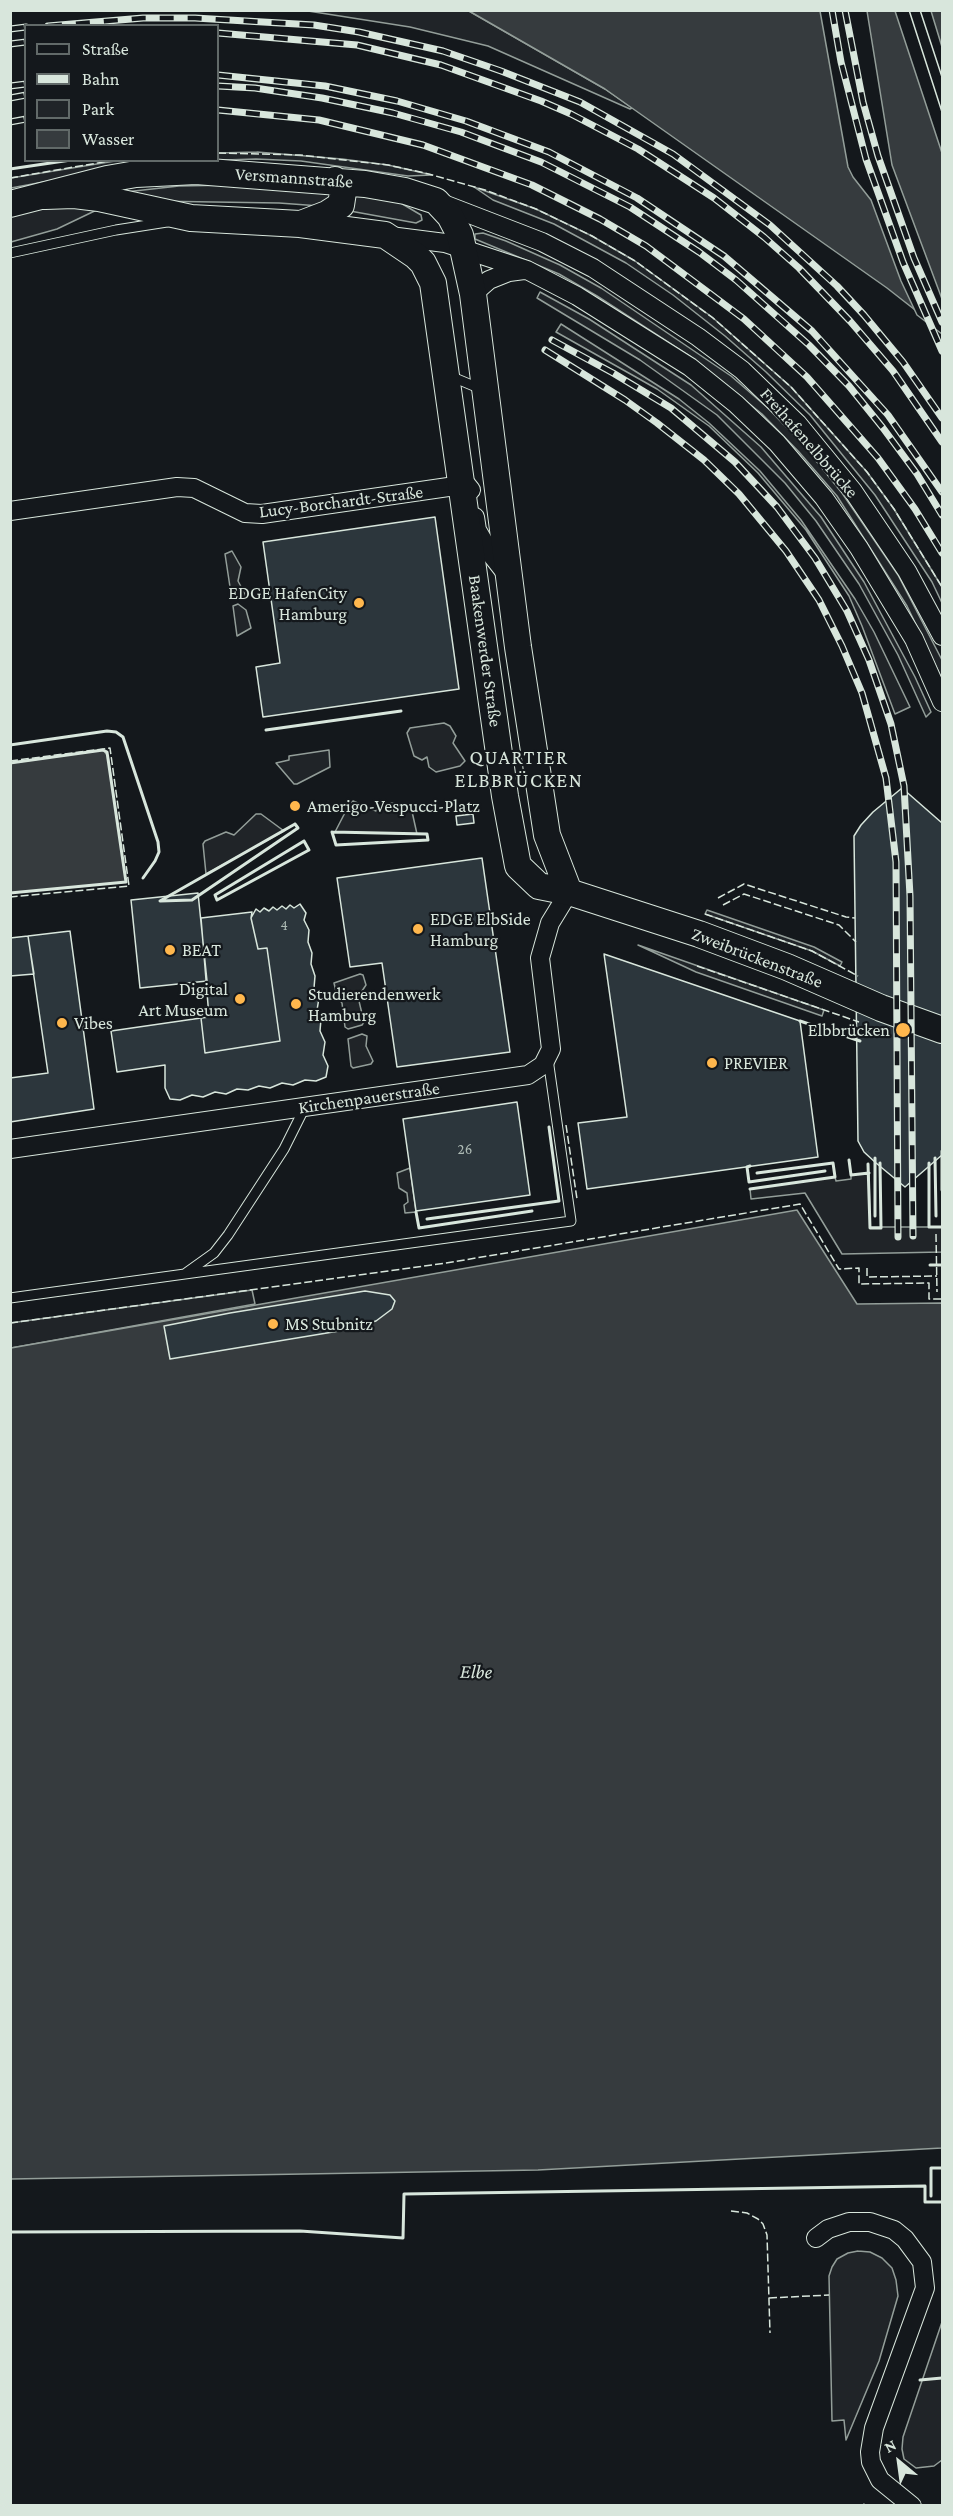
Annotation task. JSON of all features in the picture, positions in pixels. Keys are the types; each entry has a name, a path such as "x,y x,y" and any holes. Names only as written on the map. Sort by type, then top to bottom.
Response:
{"main road":[{"name":"Versmannstraße","path":"10,204 107,179 169,172 223,172 335,180 405,192 436,201"},
{"path":"300,224 327,214 341,205 343,192 335,180"},
{"name":"Versmannstraße","path":"45,196 74,195 99,198 191,218 300,224 385,235"},
{"path":"436,201 450,216 456,241"},
{"path":"385,235 421,261 433,283"},
{"name":"Baakenwerder Straße","path":"456,241 473,294 518,647 547,835 569,892"},
{"name":"Baakenwerder Straße","path":"433,283 448,375 515,860 526,876 539,886 569,892"},
{"name":"Zweibrückenstraße","path":"569,892 740,949 889,1011 942,1030"}],"street":[{"name":"Versmannstraße","path":"436,201 503,226"},
{"path":"456,241 479,224 503,226"},
{"name":"Freihafenelbbrücke","path":"503,226 542,242 616,282 725,356 767,392 798,424 853,491 907,571 942,636"},
{"name":"Versmannstraße","path":"385,235 456,241"},
{"name":"Freihafenelbbrücke","path":"456,241 527,270 577,296 690,367 736,404 777,443 824,498 859,548 914,639 942,702"},
{"name":"Baakenwerder Straße","path":"433,283 434,264 456,241"},
{"path":"473,294 489,280 508,272 527,270"},
{"name":"Baakenwerder Straße","path":"462,485 467,485 471,489 477,530 490,553 510,578"},
{"name":"Lucy-Borchardt-Straße","path":"10,511 177,487 194,488 245,513 262,514 462,485"},
{"path":"548,1057 552,1042 540,958 550,923 569,892"},
{"name":"Kirchenpauerstraße","path":"10,1149 528,1075 543,1065 548,1057"},
{"path":"816,2238 828,2229 849,2222 870,2223 894,2230 905,2239 922,2262 926,2288 874,2428 870,2452 871,2462 880,2480 916,2504"}],"lane":[{"name":"Versmannstraße","path":"10,253 116,230 191,218"},
{"path":"448,375 486,392"},
{"path":"10,1298 571,1221 548,1057"},
{"path":"184,1275 214,1253 228,1235 284,1149 305,1107"}],"green space":[{"path":"308,11 469,11 605,89 632,108 488,46 410,27"},
{"path":"257,152 342,159 388,165 432,175 408,176 301,161 219,160 219,153"},
{"path":"109,162 181,162 124,167 11,188 11,178"},
{"path":"179,186 321,188 333,195 320,206 279,203 149,201 116,193"},
{"path":"474,187 536,209 592,236 635,261 712,317 791,387 867,472 894,509 942,587 942,603 932,582 875,495 810,415 766,372 673,295 626,263 554,224 493,200"},
{"path":"352,193 399,202 421,215 422,220 416,223 350,211"},
{"path":"51,204 105,206 57,229 11,242 10,214"},
{"path":"483,233 560,265 601,288 731,376 768,408 805,447 842,493 898,575 942,660 942,679 907,606 837,496 762,414 691,357 597,296 559,274 475,239 475,234"},
{"path":"540,292 589,319 691,385 761,447 821,517 864,582 915,677 931,712 926,717 898,655 859,584 816,521 785,483 717,415 640,360 537,298"},
{"path":"561,324 679,399 709,423 760,471 801,520 855,599 874,632 910,707 895,714 849,596 806,530 758,473 709,426 657,389 556,332"},
{"path":"232,551 241,567 238,581 246,596 232,600 225,554"},
{"path":"238,604 246,610 251,628 237,636 233,606"},
{"path":"444,723 450,726 456,736 453,743 465,761 460,766 436,772 429,767 427,757 422,760 414,756 407,733 410,728"},
{"path":"329,750 330,767 297,784 294,784 276,763 289,760 289,756"},
{"path":"353,801 376,811 381,802 408,805 411,807 417,834 335,832"},
{"path":"256,814 261,814 284,831 206,874 203,844 205,841 226,832 234,835"},
{"path":"707,910 814,947 842,962 840,966 812,951 705,914"},
{"path":"638,945 824,1010 822,1016 696,972"},
{"path":"363,975 366,985 358,997 364,1022 362,1025 348,1029 345,1027 342,1003 337,996 334,983"},
{"path":"362,1034 367,1036 366,1046 373,1061 371,1064 353,1068 348,1039"},
{"path":"410,1168 416,1212 405,1213 404,1205 408,1202 407,1193 399,1188 397,1173"},
{"path":"869,1173 870,1227 942,1227 942,1252 842,1254 805,1193 751,1199 750,1189 835,1177 836,1181 851,1179 851,1175"},
{"path":"252,1290 255,1304 11,1348 10,1323"},
{"path":"858,2251 870,2252 882,2258 892,2268 898,2296 879,2361 846,2440 844,2420 832,2421 829,2276 837,2259"},
{"path":"942,2322 942,2460 934,2466 916,2468 904,2459 903,2437"}],"water":[{"path":"469,11 942,11 942,331 887,288 605,89"},
{"path":"103,750 108,756 126,882 11,893 11,763"},
{"name":"Elbe","path":"797,1210 857,1304 942,1303 942,2148 538,2170 11,2179 11,1348"}],"pier":[{"path":"820,11 867,11 892,165 942,299 942,334 917,315 901,281 871,200 848,167"},
{"path":"895,11 931,11 942,47 942,153"}],"building":[{"name":"EDGE HafenCity Hamburg","path":"435,517 459,689 263,717 256,667 280,663 263,542"},
{"path":"902,788 942,823 942,1155 905,1187 864,1152 858,1141 854,836 873,812"},
{"path":"473,814 474,823 457,825 456,816"},
{"name":"EDGE ElbSide Hamburg","path":"482,858 510,1052 397,1067 382,963 350,967 337,878"},
{"name":"BEAT","path":"198,893 207,981 140,988 131,900"},
{"name":"Studierendenwerk Hamburg","path":"300,904 306,913 304,920 309,930 308,942 315,976 314,988 319,998 317,1010 321,1019 320,1031 325,1042 323,1055 328,1066 326,1077 316,1081 305,1080 293,1085 282,1083 270,1088 259,1086 248,1090 237,1089 226,1094 215,1092 203,1097 192,1095 180,1100 170,1099 165,1088 165,1065 117,1072 111,1031 201,1018 205,1053 280,1041 267,948 258,949 251,918 256,909 260,912 264,908 269,911 273,907 277,910 282,906 286,909 290,905 294,908"},
{"name":"Digital Art Museum","path":"252,912 251,918 258,949 267,948 280,1041 205,1053 201,1018 209,1017 201,918"},
{"name":"Vibes","path":"70,931 94,1109 10,1122 10,1078 48,1073 28,936"},
{"path":"28,936 34,974 10,976 10,938"},
{"name":"PREVIER","path":"604,954 800,1021 818,1157 587,1189 578,1123 627,1117"},
{"path":"517,1102 530,1195 416,1211 403,1119"},
{"name":"MS Stubnitz","path":"365,1291 390,1295 395,1301 392,1309 376,1321 345,1330 170,1359 164,1326"}],"tram line":[{"path":"909,10 942,112"},
{"path":"920,10 942,77"}],"railway":[{"path":"832,10 841,62 866,159 903,262 942,351"},
{"path":"845,10 863,102 878,156 914,258 942,322"},
{"path":"72,24 143,18 195,18 314,25 359,32 443,51 580,102 673,154 770,225 837,286 864,315 903,362 942,418"},
{"path":"10,29 24,27"},
{"path":"219,33 357,45 441,65 541,101 638,149 714,198 799,268 850,321 893,371 942,442"},
{"path":"10,44 24,42"},
{"path":"219,75 325,86 397,101 466,121 549,152 637,198 724,256 812,331 888,415 942,492"},
{"path":"10,86 24,84"},
{"path":"219,86 255,88 322,98 393,113 461,132 541,162 630,207 699,252 736,280 809,345 849,386 883,428 917,474 942,515"},
{"path":"10,98 24,95"},
{"path":"219,110 319,120 423,145 532,185 600,219 646,246 744,319 807,377 878,458 915,509 942,553"},
{"path":"10,122 24,119"},
{"path":"552,340 671,408 735,462 777,507 815,558 847,611 869,660 891,724 904,786 910,896 913,1236"},
{"path":"545,350 657,423 704,460 739,494 786,551 819,600 862,693 886,778 896,862 898,1237"}],"fence":[{"path":"219,153 300,155 388,165 425,173 485,190 536,209 592,236 635,261 713,318 791,387 867,472 894,509 942,587"},
{"path":"10,178 103,162"},
{"path":"10,761 110,748 129,886 10,897"},
{"path":"718,898 744,884 855,918"},
{"path":"723,905 744,894 839,925 856,942"},
{"path":"705,914 812,951 858,976"},
{"path":"697,966 859,1022"},
{"path":"800,1021 857,1040"},
{"path":"566,1125 577,1199"},
{"path":"10,1323 446,1263 800,1204 839,1269 859,1268 859,1284 929,1283 929,1299 942,1299"},
{"path":"936,1234 937,1292"},
{"path":"867,1268 867,1277 937,1276"},
{"path":"731,2211 747,2213 758,2219 763,2224 767,2235 770,2333"},
{"path":"769,2298 829,2295"}],"wall":[{"path":"10,169 57,162"},
{"path":"266,730 401,711"},
{"path":"10,745 107,731 116,732 123,737 158,842 159,852 143,878"},
{"path":"10,763 103,750 107,752 126,882 10,893"},
{"path":"295,824 298,828 192,900 160,901 295,824"},
{"path":"332,832 427,834 428,840 336,845 332,832"},
{"path":"304,841 309,850 217,900 215,895 304,841"},
{"path":"800,1021 860,1041"},
{"path":"427,1219 559,1201 549,1127"},
{"path":"942,1151 942,1190"},
{"path":"875,1158 875,1216"},
{"path":"935,1158 936,1216"},
{"path":"849,1160 851,1175 869,1173"},
{"path":"750,1189 835,1177 833,1163 757,1173"},
{"path":"868,1164 870,1228 881,1228 880,1163"},
{"path":"929,1163 929,1227 942,1227"},
{"path":"750,1166 747,1167 749,1182 825,1171"},
{"path":"416,1212 419,1228 532,1211"},
{"path":"930,1265 942,1265"},
{"path":"931,2196 931,2168 942,2168"},
{"path":"10,2232 300,2231 403,2238 404,2194 925,2186 925,2202 942,2202"},
{"path":"920,2380 942,2378"}],"place":[{"name":"EDGE HafenCity Hamburg","path":"359,603"},
{"name":"Amerigo-Vespucci-Platz","path":"295,806"},
{"name":"EDGE ElbSide Hamburg","path":"418,929"},
{"name":"BEAT","path":"170,950"},
{"name":"Digital Art Museum","path":"240,999"},
{"name":"Studierendenwerk Hamburg","path":"296,1004"},
{"name":"Vibes","path":"62,1023"},
{"name":"Elbbrücken","path":"903,1030"},
{"name":"PREVIER","path":"712,1063"},
{"name":"MS Stubnitz","path":"273,1324"}],"district":[{"name":"QUARTIER ELBBRÜCKEN","path":"519,770"}]}
